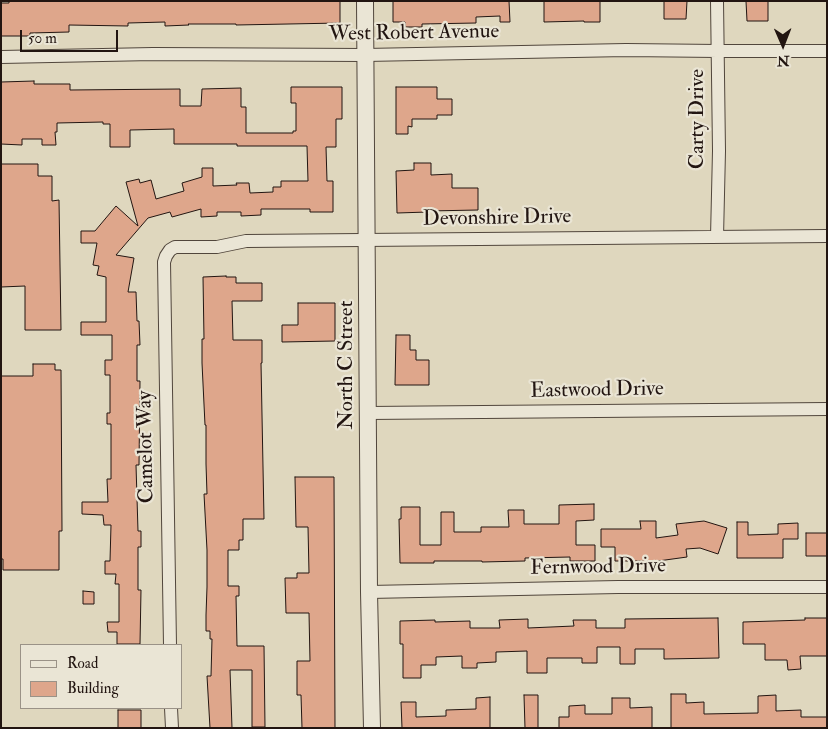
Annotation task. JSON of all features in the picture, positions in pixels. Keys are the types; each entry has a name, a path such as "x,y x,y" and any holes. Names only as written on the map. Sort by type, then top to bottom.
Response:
{"street":[{"name":"North C Street","path":"366,1 369,592 372,728"},
{"name":"Carty Drive","path":"717,1 719,151 717,237"},
{"name":"West Robert Avenue","path":"1,57 153,54 365,55 626,50 827,51"},
{"name":"Devonshire Drive","path":"170,250 175,247 217,246 246,241 827,236"},
{"name":"Camelot Way","path":"170,250 164,262 170,644"},
{"name":"Eastwood Drive","path":"368,413 827,409"},
{"name":"Fernwood Drive","path":"369,592 618,587 827,587"},
{"path":"171,709 172,728"}],"building":[{"path":"9,1 340,1 340,23 188,24 165,26 165,22 128,23 128,26 69,25 69,32 30,33 30,36 1,36 1,3 9,3"},
{"path":"393,1 509,1 510,22 500,22 500,16 476,17 476,23 422,24 422,27 405,27 405,22 393,22"},
{"path":"544,1 600,1 600,22 544,22"},
{"path":"664,1 687,1 686,19 664,19"},
{"path":"746,1 768,1 768,21 747,21"},
{"path":"34,81 34,84 70,84 70,90 180,89 180,106 201,106 202,89 241,88 241,107 246,107 246,133 293,133 293,131 296,131 296,103 291,103 291,87 342,87 342,119 336,119 336,147 326,147 327,181 333,181 333,212 310,212 310,209 261,209 261,215 241,216 241,212 217,212 217,216 201,217 201,209 172,217 170,212 148,218 116,255 134,258 128,292 136,292 137,321 139,321 140,345 137,345 137,381 140,381 139,465 136,465 138,531 141,531 141,547 138,547 138,590 141,590 140,644 117,644 117,632 108,632 107,622 119,622 119,584 115,584 116,574 105,574 105,561 110,561 111,525 104,525 103,515 82,514 82,502 108,502 107,479 111,479 111,424 107,424 107,413 110,413 110,375 105,375 105,360 112,360 112,335 81,335 81,322 106,322 106,277 97,275 99,266 93,265 97,243 81,243 81,231 95,231 116,206 138,226 126,182 139,179 140,183 151,180 156,199 184,191 182,183 202,177 202,168 213,168 213,186 249,183 250,193 273,192 273,187 281,187 281,181 308,181 307,146 174,144 174,129 130,130 130,147 110,147 110,124 103,124 103,122 57,123 57,132 55,132 56,145 42,145 42,139 22,139 22,145 1,144 1,82"},
{"path":"396,87 437,87 437,99 452,99 452,115 437,115 437,119 412,119 412,127 408,126 408,134 396,134"},
{"path":"414,163 431,163 431,175 452,174 452,188 478,188 478,210 397,213 396,171 414,170"},
{"path":"1,164 38,164 38,176 52,176 52,201 59,200 61,330 25,330 25,286 1,287"},
{"path":"203,277 236,277 236,283 262,283 262,301 232,301 233,340 262,340 264,519 243,519 243,540 239,540 239,550 228,550 228,586 239,586 239,596 236,596 237,646 264,646 265,727 252,727 252,670 230,670 232,728 210,728 207,676 211,676 212,639 210,639 210,631 206,631 207,550 204,494 207,494 206,425 202,363 202,339 204,339"},
{"path":"298,303 335,303 335,341 282,342 282,325 298,325"},
{"path":"396,335 410,335 410,350 416,350 416,360 429,360 429,385 395,385"},
{"path":"33,364 55,364 55,370 61,370 62,531 59,531 59,570 3,570 3,559 1,559 1,376 33,376"},
{"path":"295,477 334,477 335,728 302,728 301,695 297,695 297,661 310,661 309,613 286,613 285,578 297,578 297,573 309,573 308,527 296,527"},
{"path":"594,504 594,520 576,521 576,545 595,545 595,561 570,561 570,557 525,558 525,561 400,563 399,519 401,519 401,507 420,507 420,545 441,545 441,512 454,512 454,532 481,532 481,527 509,527 508,510 524,510 524,524 559,524 559,505"},
{"path":"640,521 656,521 656,538 678,535 676,524 704,521 727,528 718,554 700,548 686,549 687,557 658,561 615,561 615,547 601,547 601,529 641,529"},
{"path":"737,522 748,522 748,535 778,534 778,524 798,523 798,539 783,539 783,558 737,558"},
{"path":"806,533 827,533 827,556 806,556"},
{"path":"83,591 94,592 94,604 83,604"},
{"path":"718,618 719,658 664,659 664,649 635,649 635,664 620,664 620,647 597,647 597,663 582,663 582,658 547,658 547,673 527,673 527,651 496,652 496,662 477,663 477,668 462,668 462,656 436,657 436,665 421,665 421,678 403,678 403,644 400,644 400,621 470,621 470,628 500,628 499,620 528,619 528,628 574,626 573,620 596,620 596,628 625,628 625,619"},
{"path":"805,618 827,618 827,656 800,656 801,669 788,670 787,660 765,660 765,644 743,644 743,622 805,620"},
{"path":"671,694 686,694 686,703 704,702 704,714 758,713 758,696 776,695 776,711 801,710 801,717 827,717 827,728 671,728"},
{"path":"524,695 538,695 538,728 525,728"},
{"path":"490,697 490,728 402,728 401,702 416,702 416,717 446,716 446,710 476,709 476,698"},
{"path":"612,698 630,698 630,708 652,707 652,728 559,728 559,717 569,717 569,706 585,705 585,714 612,714"},
{"path":"118,710 141,710 141,728 118,728"}]}
